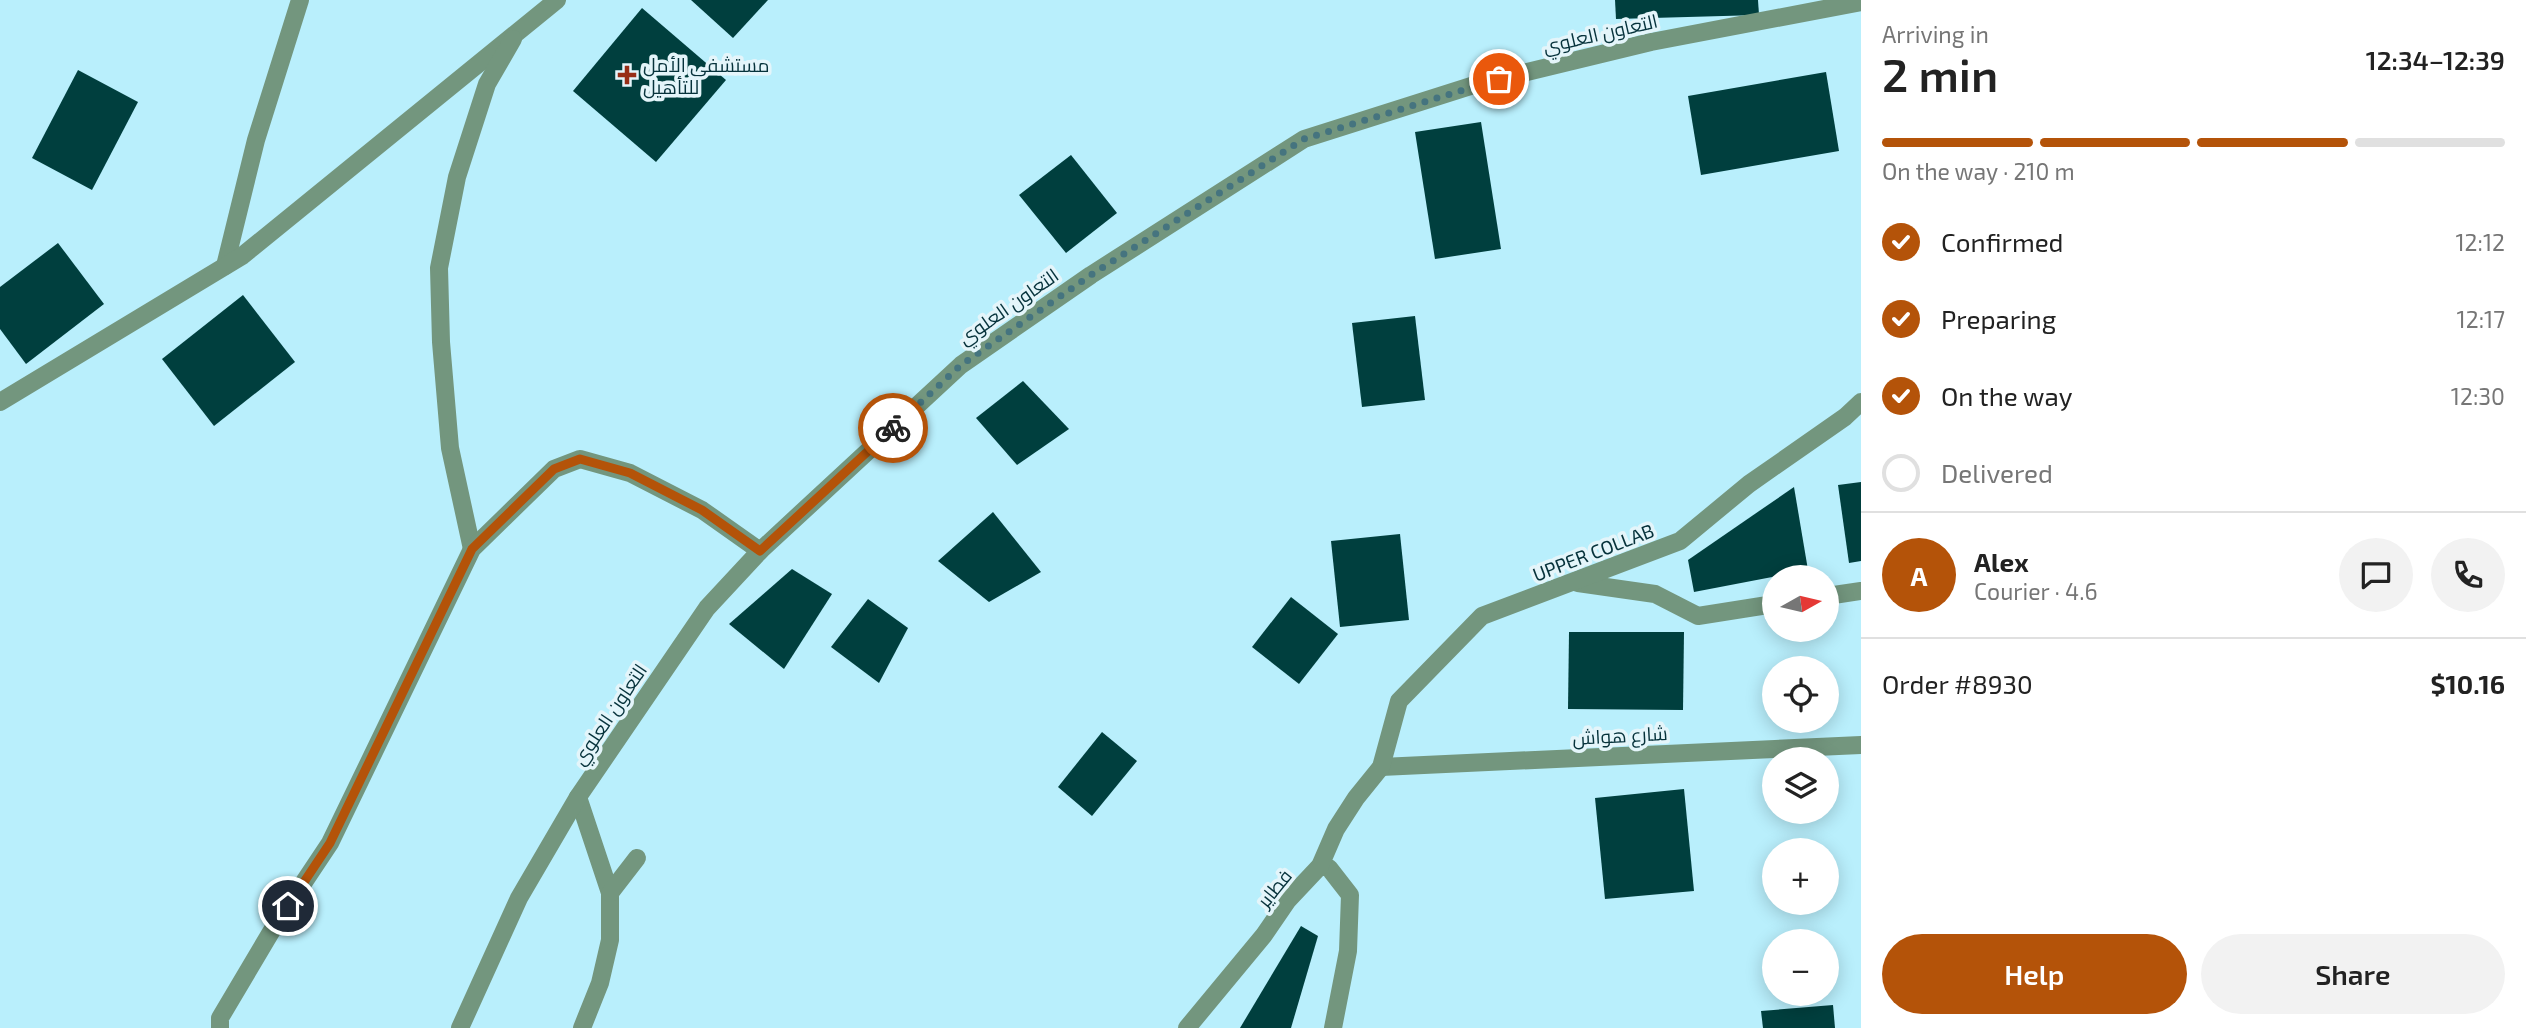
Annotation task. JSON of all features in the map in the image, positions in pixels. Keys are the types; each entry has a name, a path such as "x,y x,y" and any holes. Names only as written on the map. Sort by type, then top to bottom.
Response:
{"street":[{"path":"225,266 256,140 300,0"},
{"path":"0,402 242,256 557,0"},
{"name":"التعاون العلوي","path":"460,1028 519,898 578,797 707,608 760,551 961,365 1091,275 1304,139 1474,85 1550,66 1651,42 1861,2"},
{"path":"472,549 450,448 441,342 439,268 457,177 487,84 518,30"},
{"name":"UPPER COLLAB","path":"1381,766 1399,701 1482,616 1680,541 1749,484 1861,402"},
{"path":"220,1028 220,1018 274,927 330,843 472,549 554,469 580,459 630,473 702,510 760,551"},
{"path":"1574,583 1655,594 1698,616 1762,606"},
{"path":"1839,594 1861,591"},
{"name":"شارع هواش","path":"1381,766 1861,745"},
{"name":"فطاير","path":"1187,1028 1264,935 1287,900 1320,866 1336,829 1381,766"},
{"path":"578,797 610,893 610,940 600,983 582,1028"},
{"path":"610,893 637,858"},
{"path":"1320,866 1329,868 1350,895 1348,951 1333,1028"}],"building":[{"path":"691,0 768,0 733,38"},
{"path":"1615,0 1758,0 1759,15 1616,19"},
{"path":"642,8 726,80 656,162 573,91"},
{"path":"78,70 138,102 92,190 32,158"},
{"path":"1826,72 1839,151 1701,175 1688,96"},
{"path":"1481,122 1501,249 1435,259 1415,132"},
{"path":"1071,155 1117,213 1066,253 1019,195"},
{"path":"58,243 104,304 26,364 0,329 0,287"},
{"path":"243,295 295,362 214,426 162,359"},
{"path":"1415,316 1425,400 1362,407 1352,323"},
{"path":"1023,381 1069,429 1017,465 976,418"},
{"path":"1861,482 1861,561 1849,563 1838,485"},
{"path":"1794,487 1807,565 1762,565 1762,579 1694,592 1688,560"},
{"path":"993,512 1041,572 989,602 938,561"},
{"path":"1400,534 1409,620 1340,627 1331,541"},
{"path":"792,569 832,594 784,669 729,624"},
{"path":"1291,597 1338,634 1299,684 1252,647"},
{"path":"868,599 908,628 879,683 831,647"},
{"path":"1569,632 1684,632 1683,710 1568,709"},
{"path":"1102,732 1137,761 1092,816 1058,787"},
{"path":"1684,789 1694,891 1605,899 1595,798"},
{"path":"1301,926 1318,936 1291,1028 1240,1028"},
{"path":"1833,1006 1835,1028 1763,1028 1761,1011"}],"way so far":[{"path":"893,428 961,365 1091,275 1304,139 1499,79"}],"place":[{"name":"مستشفى الأمل للتأهيل","path":"627,75"}],"route":[{"path":"288,906 330,843 472,549 554,469 580,459 630,473 702,510 760,551 893,428"}]}
